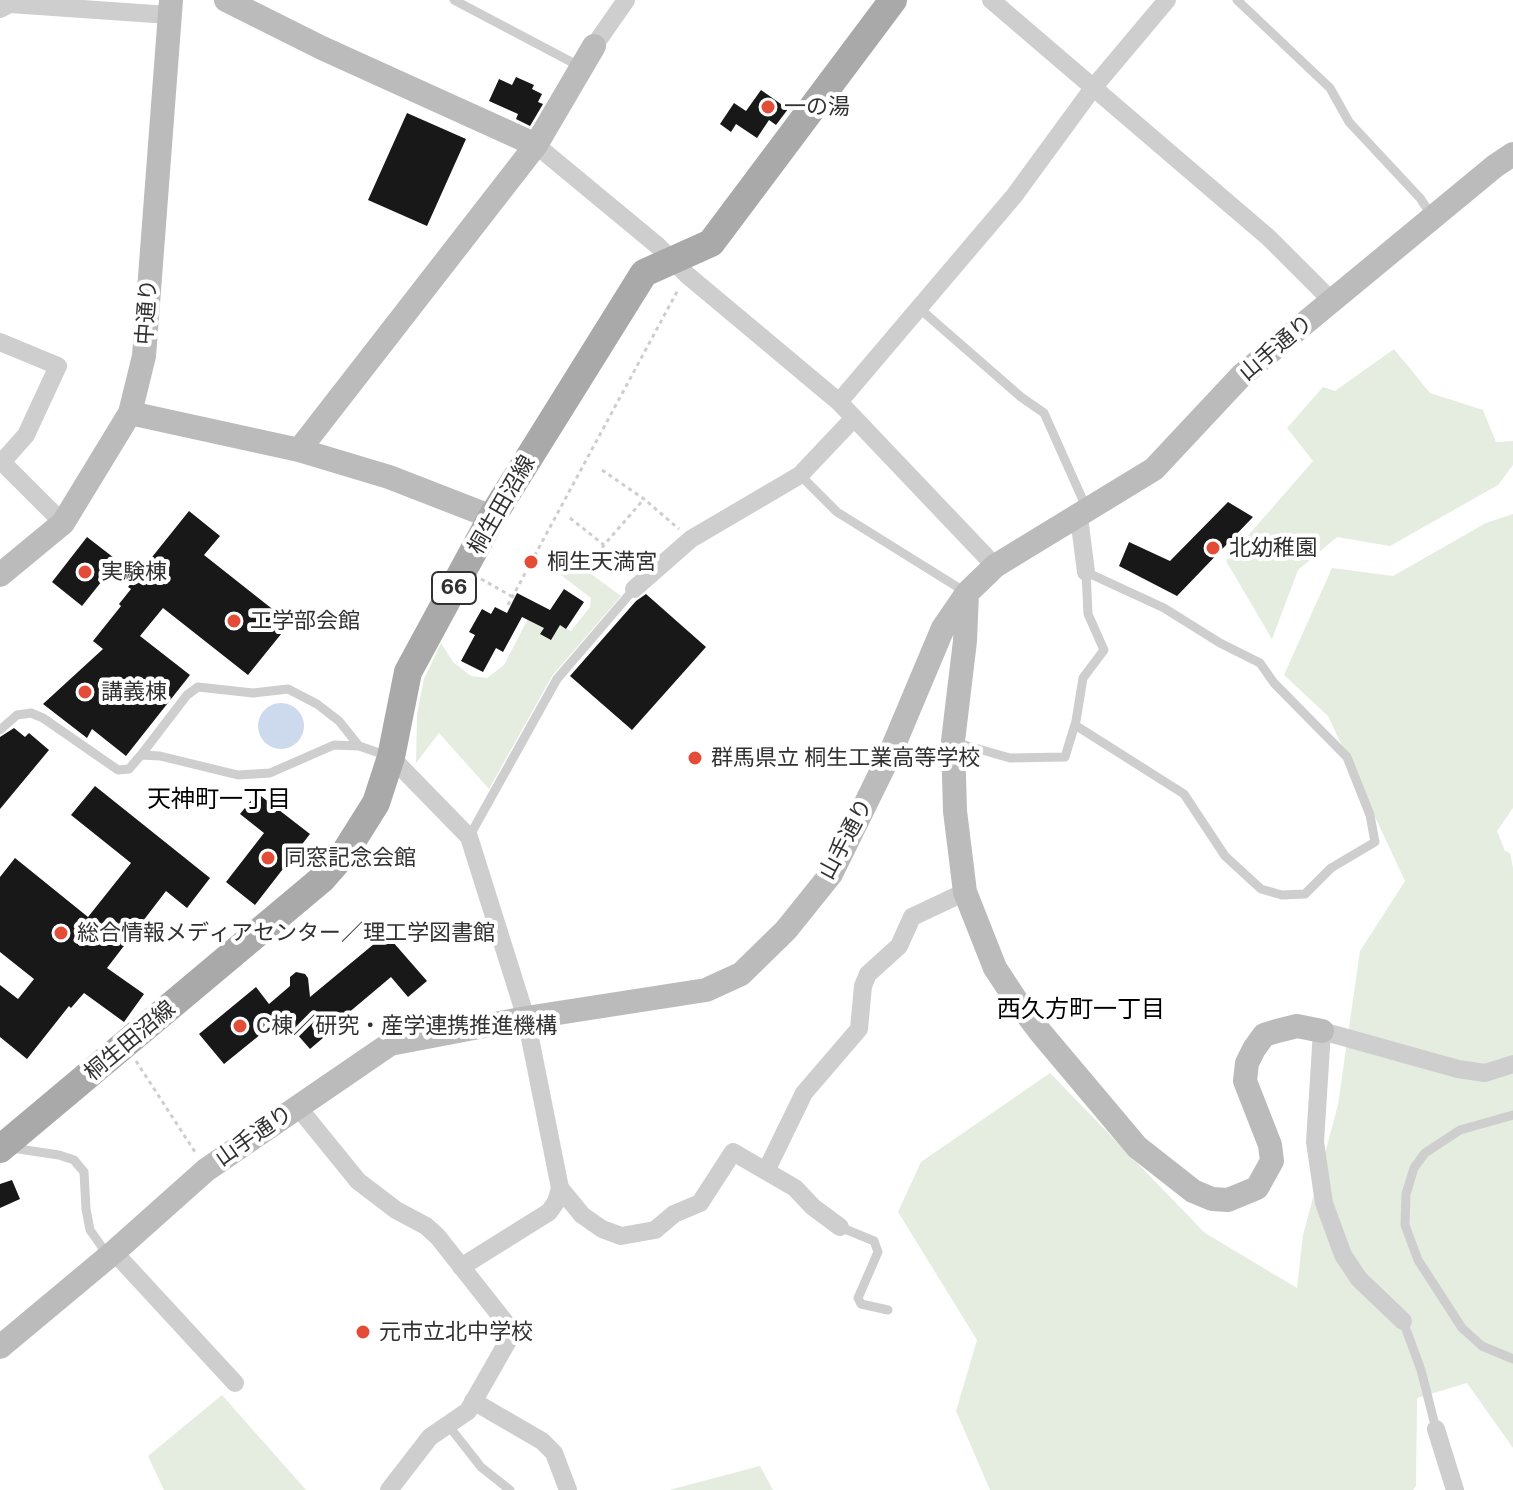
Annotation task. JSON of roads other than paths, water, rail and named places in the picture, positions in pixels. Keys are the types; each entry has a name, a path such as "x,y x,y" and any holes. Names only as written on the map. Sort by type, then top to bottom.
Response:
{"main road":[{"name":"桐生田沼線","path":"0,1148 329,871 344,854 376,803 391,757 408,672 492,517 644,273 679,267 711,243 893,0"}],"street":[{"path":"226,0 322,48 536,145 839,402 995,566"},
{"path":"991,0 1269,238 1332,301"},
{"path":"839,402 1014,196 1093,88 1167,0"},
{"path":"299,450 536,145 620,2"},
{"path":"0,9 10,4 170,8"},
{"name":"中通り","path":"0,575 63,523 130,413 144,356 170,8"},
{"name":"山手通り","path":"0,1347 206,1170 390,1044 526,1018 706,990 741,974 786,930 831,874 890,754 943,628 967,593 995,566 1154,469 1242,375 1513,154"},
{"path":"0,342 58,366 26,435 1,461 63,523"},
{"path":"130,413 299,450 389,477 492,517"},
{"path":"634,589 691,539 800,475 854,418"},
{"path":"1083,514 1086,572"},
{"path":"967,593 965,641 953,741 956,825 965,892 995,968 1016,1000 1137,1147 1193,1191 1212,1199 1228,1200 1257,1188 1272,1161 1270,1145 1245,1081 1247,1063 1264,1035 1297,1026 1458,1069 1485,1073 1513,1064"},
{"path":"391,757 469,837 526,1018 560,1188 549,1212 461,1267"},
{"path":"767,1169 804,1093 859,1029 863,986 868,974 899,946 912,917 965,892"},
{"path":"1322,1031 1315,1142 1324,1203 1343,1255 1359,1279 1403,1321"},
{"path":"297,1106 358,1181 396,1210 426,1226 509,1327 509,1339 468,1411 430,1437 389,1490"},
{"path":"560,1188 582,1215 602,1229 621,1236 655,1230 674,1214 700,1203 733,1152 795,1188 813,1207 840,1227"},
{"path":"114,1252 235,1383"},
{"path":"473,1401 542,1441 554,1453 568,1490"},
{"path":"1436,1429 1455,1490"}],"lane":[{"path":"454,0 580,66"},
{"path":"1237,0 1330,88 1349,122 1420,198 1433,217"},
{"path":"920,309 1021,397 1044,413 1083,514"},
{"path":"800,475 837,512 967,593"},
{"path":"953,741 1010,758 1065,757 1075,725 1083,678 1104,650 1088,614 1086,572 1164,608 1220,643 1260,663 1274,683 1347,757 1370,815 1375,842 1331,868 1305,894 1282,895 1261,889 1225,856 1184,794 1075,725"},
{"path":"469,837 557,679 634,589"},
{"path":"0,730 17,715 31,713 118,770 129,769 187,695 198,687 253,693 288,689 317,704 339,721 359,746"},
{"path":"141,755 160,756 207,770 238,775 270,773 334,745 359,746 391,757"},
{"path":"1513,1115 1460,1130 1425,1153 1414,1168 1406,1194 1405,1225 1418,1260 1462,1328 1482,1346 1513,1359"},
{"path":"0,1148 24,1148 74,1160 84,1172 90,1230 102,1247 114,1252"},
{"path":"840,1227 874,1241 878,1252 858,1298 861,1304 888,1310"},
{"path":"1403,1321 1421,1370 1436,1429"},
{"path":"448,1425 481,1467 510,1490"}],"water":[{"path":"281,703 298,709 304,726 298,743 281,749 264,743 258,726 264,709"}],"place":[{"name":"一の湯","path":"768,107"},
{"name":"北幼稚園","path":"1213,548"},
{"name":"桐生天満宮","path":"531,562"},
{"name":"実験棟","path":"85,572"},
{"name":"工学部会館","path":"234,621"},
{"name":"講義棟","path":"85,692"},
{"name":"群馬県立 桐生工業高等学校","path":"695,758"},
{"name":"同窓記念会館","path":"268,858"},
{"name":"総合情報メディアセンター／理工学図書館","path":"61,933"},
{"name":"C棟／研究・産学連携推進機構","path":"240,1026"},
{"name":"元市立北中学校","path":"363,1332"}],"district":[{"name":"天神町一丁目","path":"219,800"},
{"name":"西久方町一丁目","path":"1081,1010"}]}
